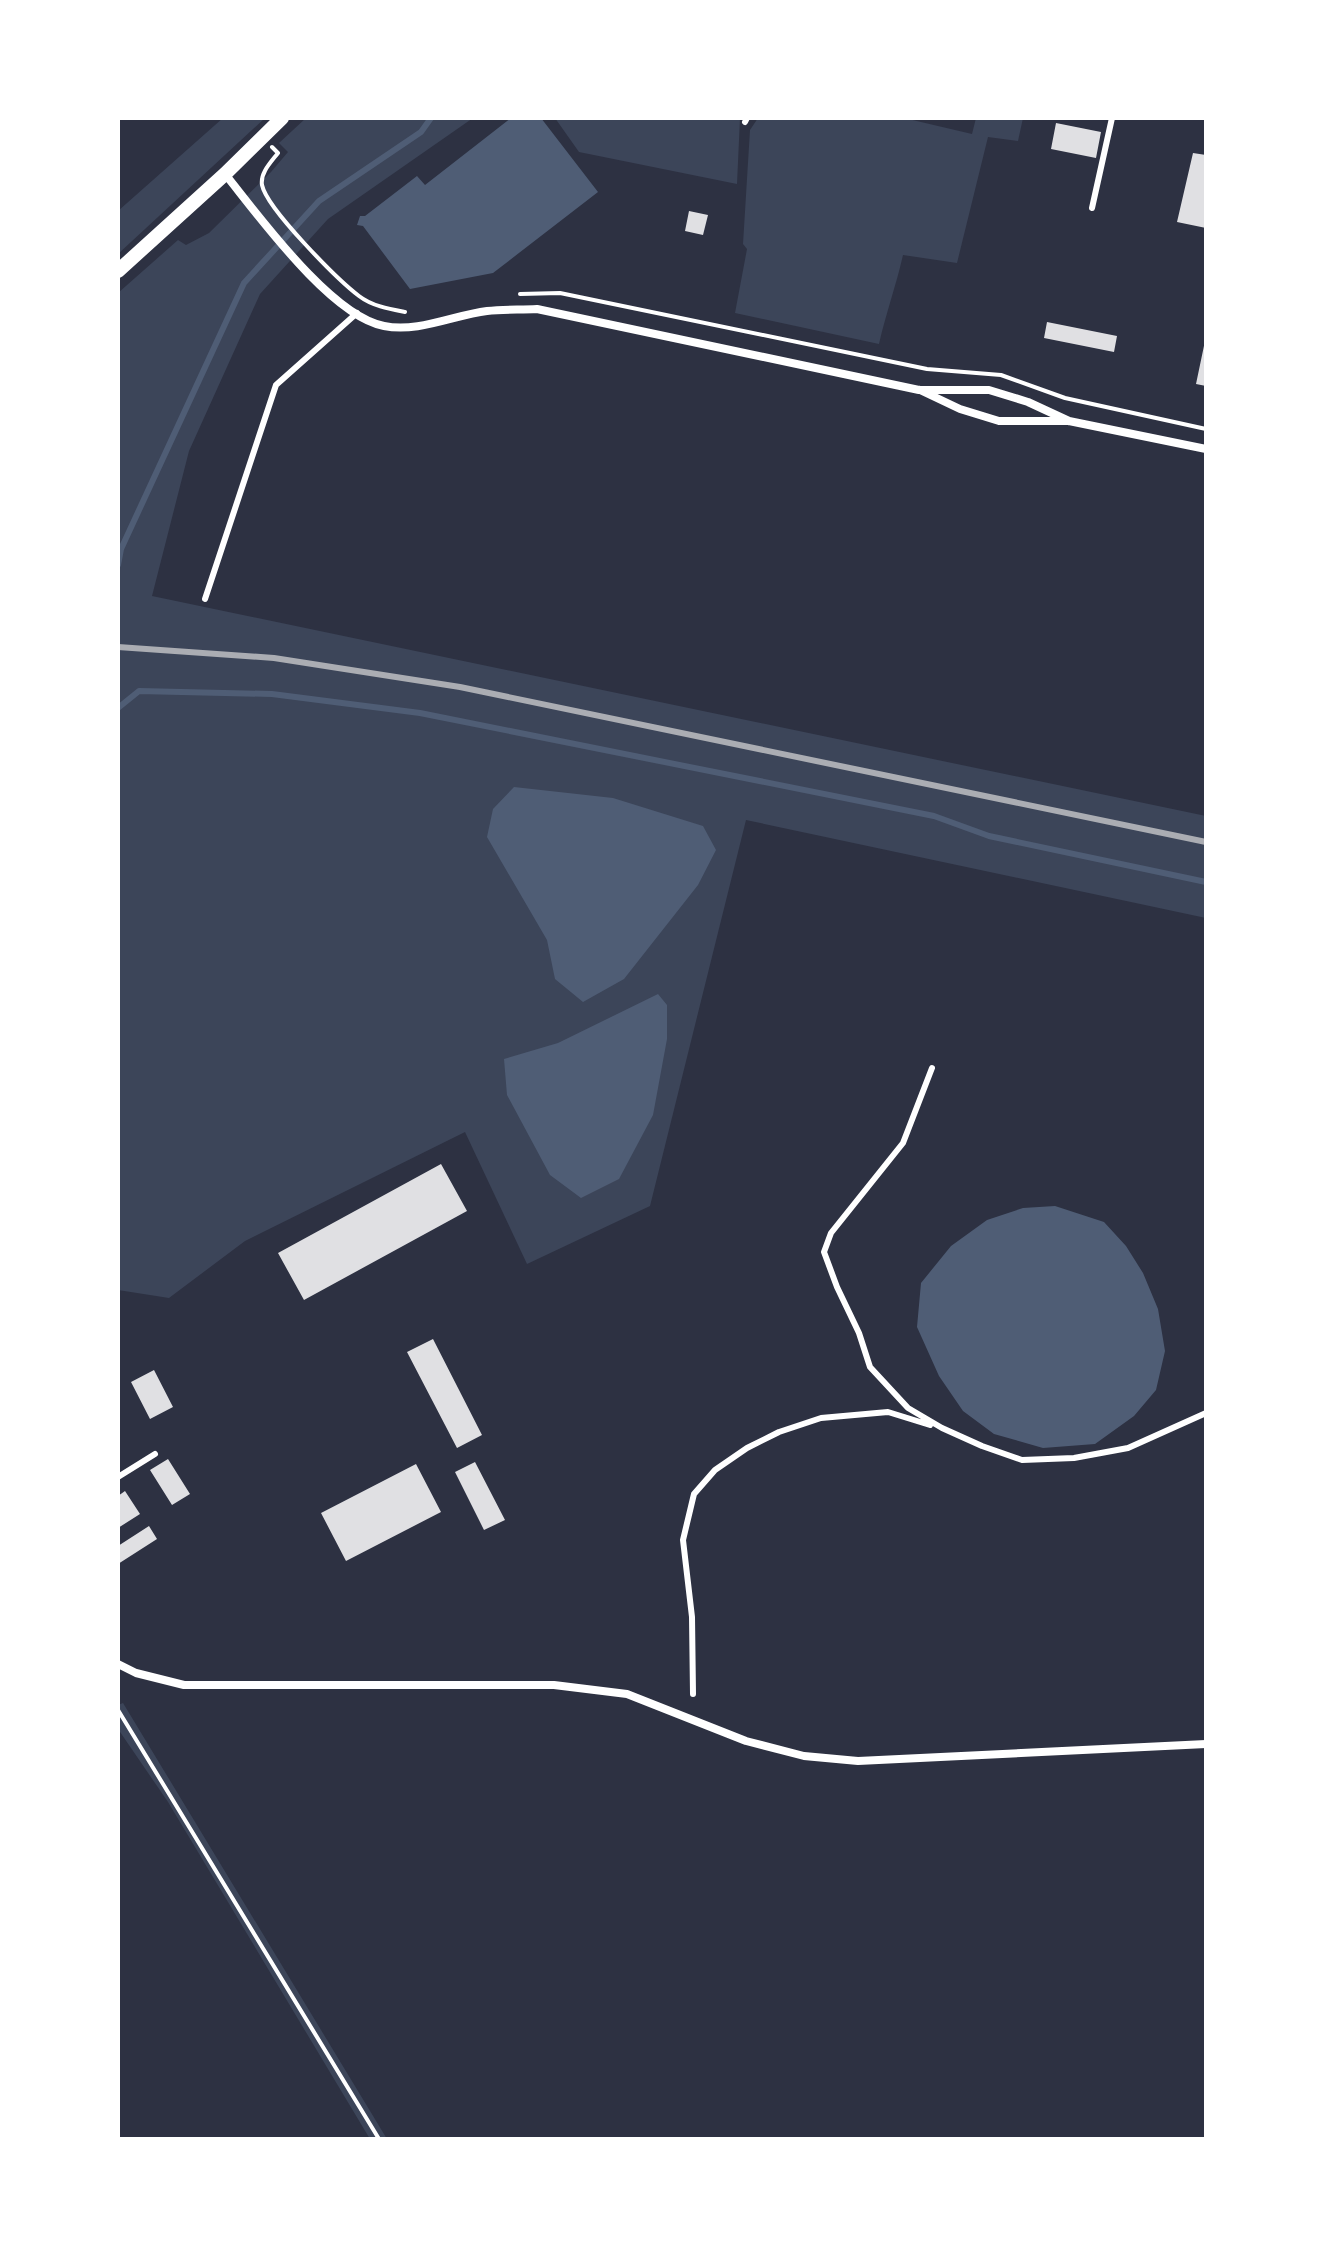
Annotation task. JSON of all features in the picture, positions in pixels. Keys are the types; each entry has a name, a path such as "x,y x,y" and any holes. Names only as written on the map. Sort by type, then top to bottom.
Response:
{"street":[{"path":"118,271 282,118"},
{"path":"225,174 261,220 336,299 382,326 402,326 486,311 537,309 919,390 960,409 999,421 1069,421 1206,449"},
{"path":"919,390 999,392 1069,421"},
{"path":"118,1664 136,1673 184,1685 554,1685 627,1694 746,1741 804,1756 858,1761 1206,1744"}],"lane":[{"path":"1092,208 1112,118"},
{"path":"205,599 276,385 357,313"},
{"path":"932,1068 903,1143 831,1233 824,1252 859,1333 870,1367 908,1408 942,1428 1022,1460 1074,1458 1128,1448 1206,1413"},
{"path":"693,1694 692,1617 683,1540 694,1494 715,1470 747,1448 779,1432 821,1418 888,1412 942,1428"},
{"path":"118,1477 155,1454"}],"path":[{"path":"263,137 278,153 264,171 262,184 275,209 316,255"},
{"path":"118,1710 379,2139"}],"shaded area":[{"path":"223,118 265,118 118,254 118,211"},
{"path":"306,118 473,118 328,219 260,294 189,451 152,596 1206,816 1206,918 746,820 650,1206 527,1264 465,1132 245,1241 169,1298 118,1290 118,293 178,240 186,245 209,233 288,152 279,143"},
{"path":"511,118 541,118 598,192 493,273 410,289 363,226 357,225 360,216 365,216 417,176 425,185"},
{"path":"555,118 740,118 737,184 579,152"},
{"path":"758,118 904,118 972,134 976,118 1023,118 1018,141 988,137 957,263 903,255 879,344 735,313 747,249 743,244 750,130"},
{"path":"514,787 613,798 703,826 716,850 698,885 624,979 583,1002 555,979 547,940 487,837 493,809"},
{"path":"658,994 667,1005 667,1039 653,1115 619,1179 581,1198 550,1175 507,1095 504,1059 558,1043"},
{"path":"1055,1206 1104,1222 1126,1246 1143,1273 1158,1309 1165,1351 1156,1390 1134,1416 1095,1444 1043,1448 994,1434 963,1411 939,1376 917,1327 921,1283 951,1246 987,1220 1023,1208"},
{"path":"123,1703 387,2139 370,2139 168,1802 118,1729 118,1705"}],"building":[{"path":"1056,123 1101,132 1096,158 1051,149"},
{"path":"1193,153 1206,155 1206,228 1177,222"},
{"path":"689,211 708,215 703,235 685,231"},
{"path":"1047,322 1117,336 1114,352 1044,338"},
{"path":"1206,341 1206,386 1196,384"},
{"path":"441,1164 467,1211 304,1300 278,1253"},
{"path":"433,1339 482,1435 457,1448 407,1352"},
{"path":"154,1370 173,1407 150,1419 131,1382"},
{"path":"168,1459 190,1494 172,1505 150,1470"},
{"path":"475,1462 505,1520 484,1530 455,1472"},
{"path":"416,1464 441,1512 346,1561 321,1513"},
{"path":"125,1491 140,1514 118,1528 118,1496"},
{"path":"149,1526 157,1539 118,1564 118,1546"}],"waterway":[{"path":"118,565 121,549 244,283 319,201 421,132 431,118"},
{"path":"118,708 139,691 272,694 420,713 934,816 989,836 1206,882"}],"railway":[{"path":"118,647 274,658 460,687 1206,842"}]}
